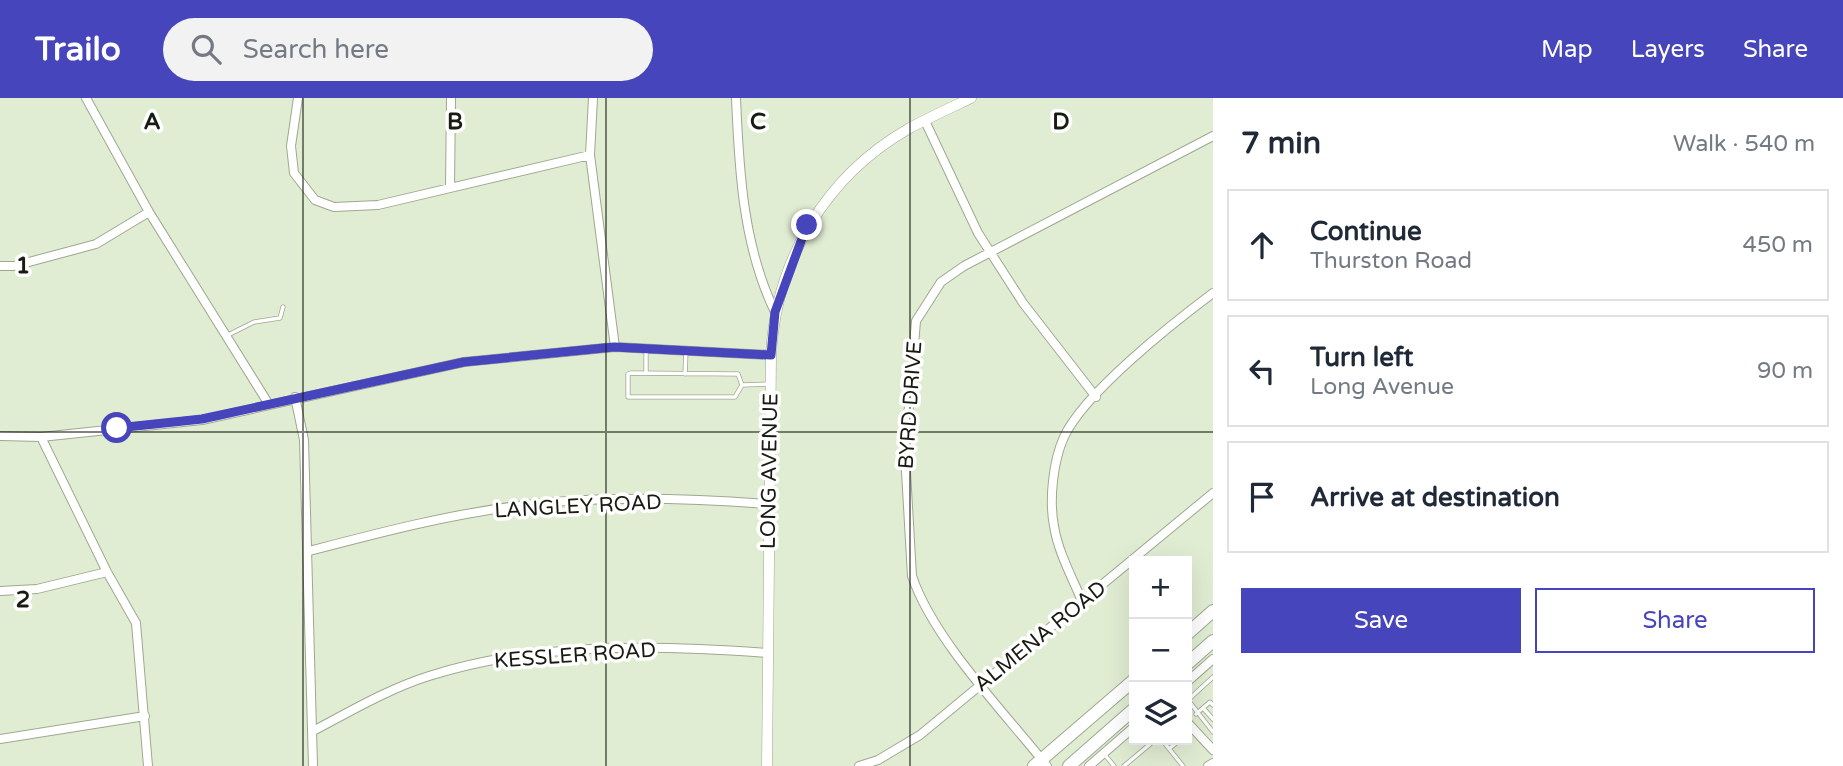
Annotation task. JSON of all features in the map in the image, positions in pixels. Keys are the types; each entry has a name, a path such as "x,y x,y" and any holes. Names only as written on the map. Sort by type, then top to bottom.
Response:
{"main road":[{"path":"1192,630 1213,611"},
{"path":"1192,660 1213,641"},
{"path":"1041,764 1132,682"},
{"path":"1069,766 1129,713"}],"street":[{"path":"86,98 149,212 268,403"},
{"path":"298,98 291,161 293,173 315,200 334,207 379,205 590,155"},
{"path":"450,188 451,98"},
{"path":"593,98 590,155 614,347"},
{"path":"736,98 740,173 748,225 765,290 775,312"},
{"name":"LONG AVENUE","path":"767,766 768,504 771,355 775,312 807,225 839,184 885,145 971,98"},
{"path":"925,121 990,253 1023,303 1096,397"},
{"name":"BYRD DRIVE","path":"1041,764 956,653 918,594 912,576 905,454 909,371 916,321 941,282 990,253 1213,136"},
{"path":"0,266 14,266 96,244 149,212"},
{"path":"1082,601 1054,527 1052,502 1064,436 1096,397 1177,321 1213,293"},
{"path":"0,436 41,437 202,419 464,362 614,347 771,355"},
{"path":"295,397 304,440 313,766"},
{"path":"41,437 107,572 136,622 148,766"},
{"name":"ALMENA ROAD","path":"859,766 878,760 920,735 1213,493"},
{"name":"LANGLEY ROAD","path":"309,551 410,524 520,505 612,500 723,500 768,504"},
{"path":"0,591 37,589 107,572"},
{"name":"KESSLER ROAD","path":"313,731 386,692 429,676 507,657 689,648 767,653"},
{"path":"1192,678 1212,661"},
{"path":"0,739 145,716"},
{"path":"1089,766 1129,731"},
{"path":"1192,734 1213,750"},
{"path":"1208,766 1213,763"}],"lane":[{"path":"226,336 254,322 279,318 284,307"},
{"path":"646,348 646,373"},
{"path":"685,349 685,374"},
{"path":"628,374 738,374 742,385 735,397 628,397 628,374"},
{"path":"742,385 771,384"},
{"path":"1213,677 1188,700 1196,714 1213,732"},
{"path":"1196,714 1210,702 1213,705"},
{"path":"1203,708 1213,719"},
{"path":"1124,766 1149,745"},
{"path":"1167,745 1183,766"},
{"path":"1170,748 1174,745"},
{"path":"1103,754 1114,766"}],"route":[{"path":"117,428 202,419 464,362 614,347 771,355 772,328 783,283 807,225"}]}
